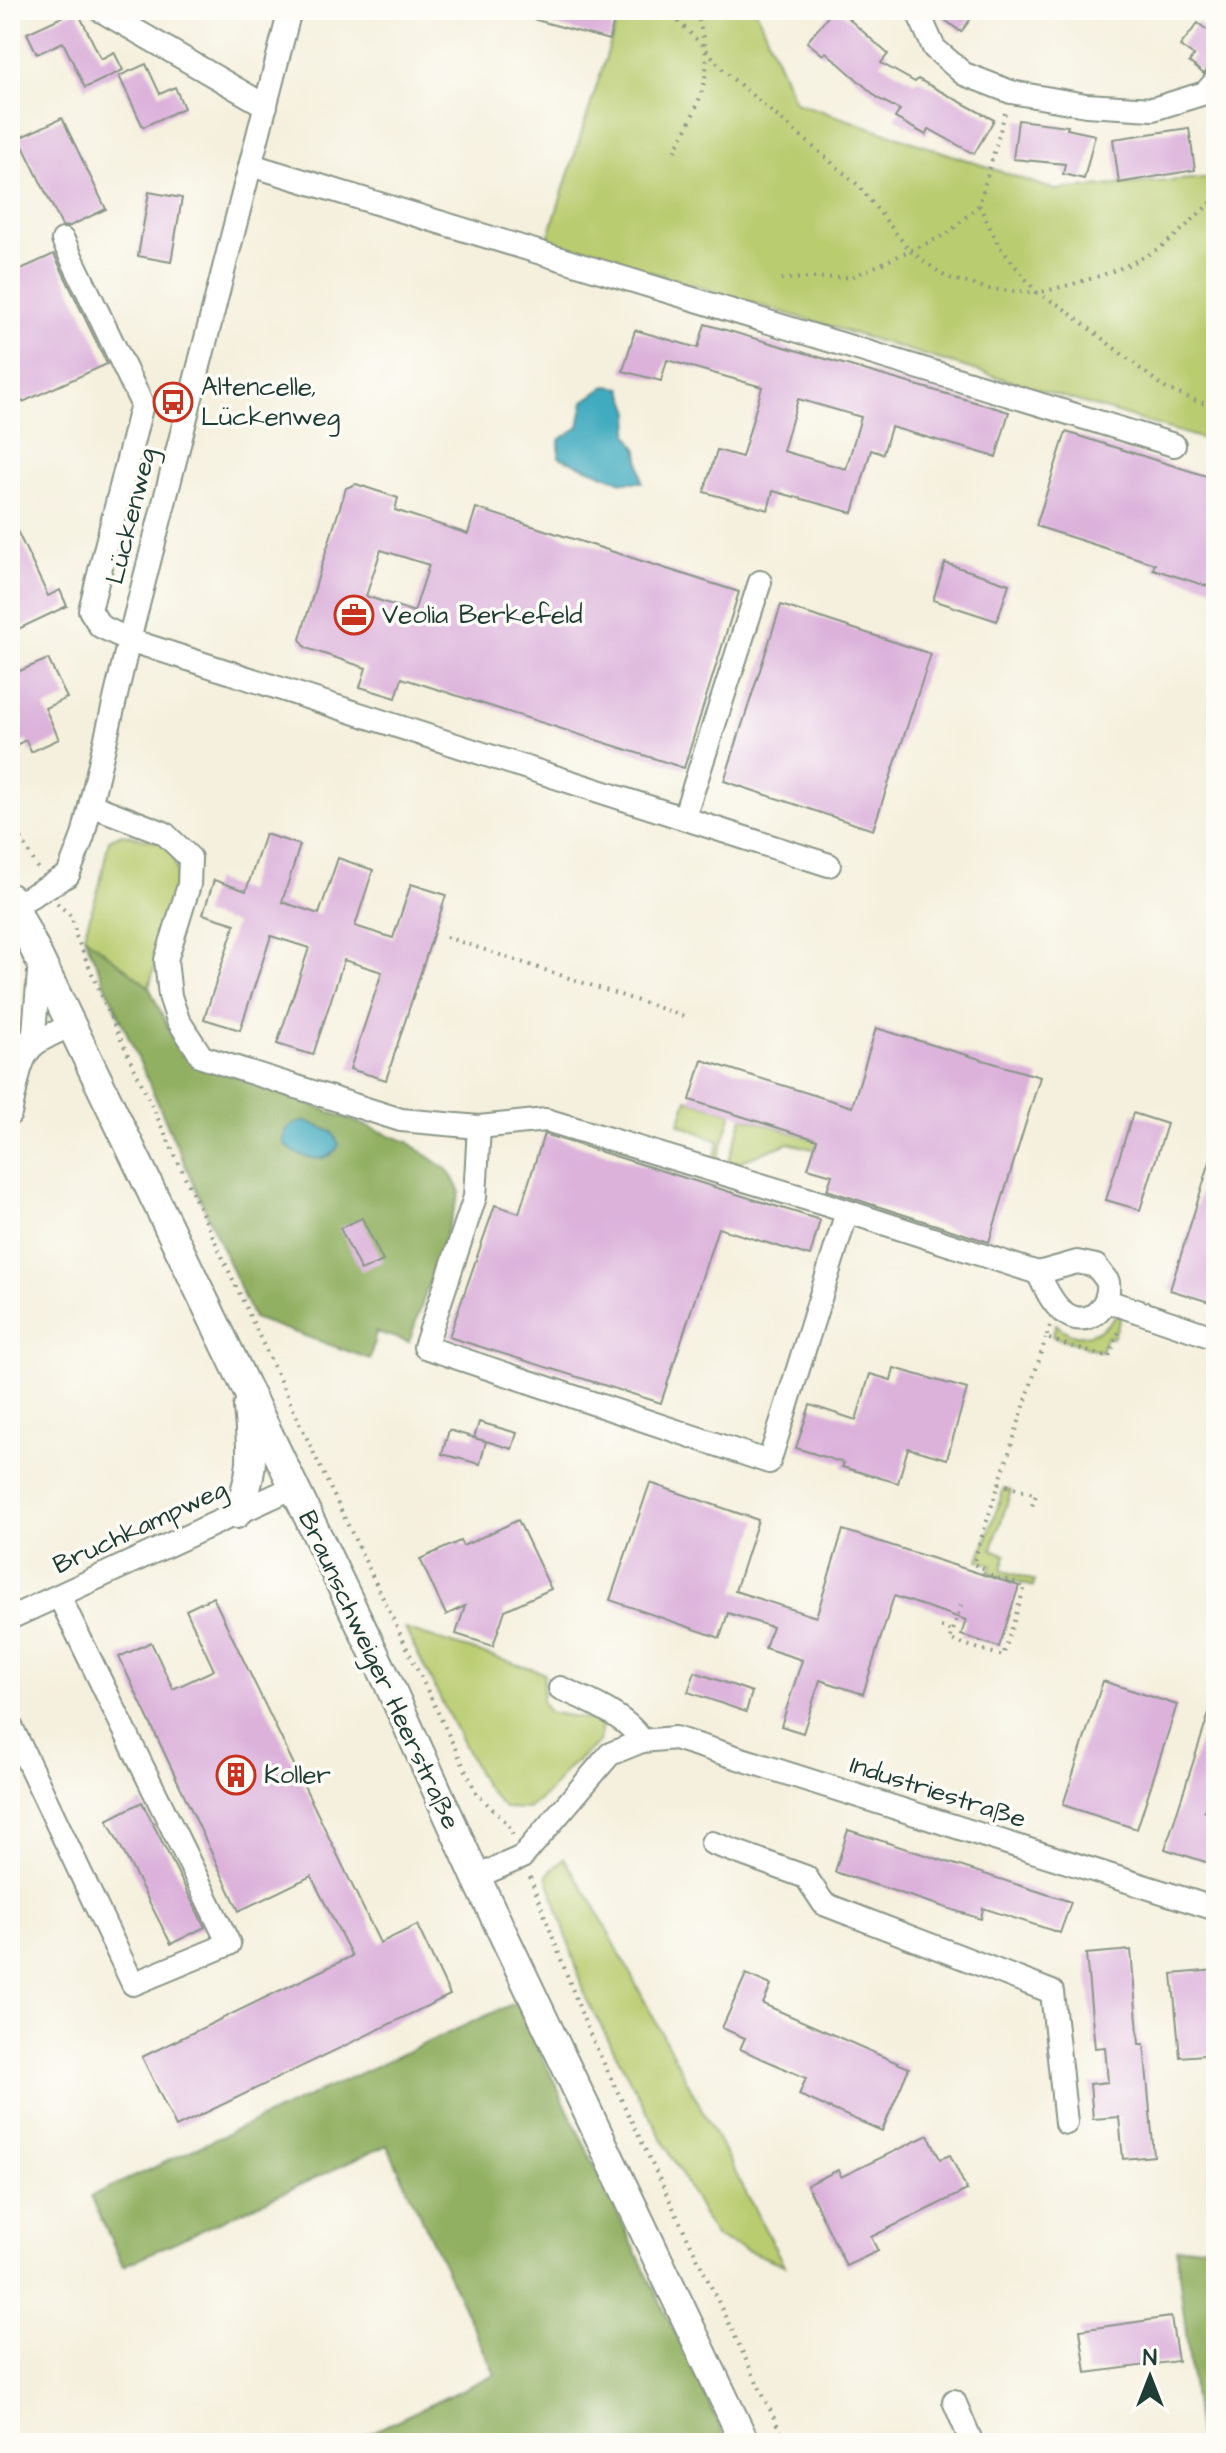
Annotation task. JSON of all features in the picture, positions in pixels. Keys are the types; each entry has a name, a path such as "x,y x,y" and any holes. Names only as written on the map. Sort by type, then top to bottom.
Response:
{"main road":[{"name":"Braunschweiger Heerstraße","path":"12,902 387,1680 476,1877 745,2443"},
{"path":"236,1514 252,1473 246,1386"}],"street":[{"path":"100,10 266,106"},
{"name":"Lückenweg","path":"12,902 49,888 68,875 83,836 129,640 290,10"},
{"path":"917,10 934,48 964,74 1011,92 1086,105 1153,109 1205,93 1216,81"},
{"path":"251,165 1174,445"},
{"path":"63,240 142,404 90,610 100,626 129,640 829,865"},
{"path":"684,818 760,582"},
{"path":"91,805 164,833 190,858 189,885 166,960 170,996 178,1020 202,1057 401,1120 479,1127 546,1120 1038,1273 1087,1262 1103,1273 1108,1282 1107,1301 1087,1317 1070,1316 1056,1304 1038,1273"},
{"path":"10,1114 40,960"},
{"path":"21,1065 71,1025"},
{"path":"10,1032 21,1065"},
{"path":"479,1127 475,1197 425,1347 769,1462 847,1212"},
{"path":"1107,1301 1216,1338"},
{"name":"Bruchkampweg","path":"10,1618 294,1487"},
{"path":"10,1724 133,1984 229,1944 59,1596"},
{"path":"560,1688 592,1702 636,1731 642,1741"},
{"name":"Industriestraße","path":"476,1877 522,1857 610,1754 642,1741 675,1738 1216,1909"},
{"path":"712,1843 806,1877 824,1904 1052,1992 1066,2123"},
{"path":"954,2401 972,2443"}],"path":[{"path":"667,10 725,72 858,185 910,251 946,277 989,289 1037,293 1083,282 1126,266 1162,247 1216,199"},
{"path":"675,151 707,78 697,10"},
{"path":"781,279 852,277 947,234 979,205 1011,92"},
{"path":"979,205 999,246 1037,293 1062,307 1165,388 1201,403 1216,405"},
{"path":"10,817 56,902 72,917 76,936 111,1018 477,1794 509,1825 587,2028 786,2443"},
{"path":"446,937 683,1016"},
{"path":"961,1605 950,1640 1003,1656 1025,1586 983,1574 985,1569 973,1564 1046,1338"},
{"path":"999,1483 1036,1495 1032,1506"},
{"path":"941,1627 953,1631"}],"green space":[{"path":"621,10 756,10 795,102 1055,190 1216,177 1216,443 547,241"},
{"path":"122,834 164,843 173,855 178,874 149,987 84,936 109,840"},
{"path":"84,936 149,987 181,1055 408,1142 449,1171 460,1192 409,1342 376,1332 370,1359 253,1318"},
{"path":"687,1099 732,1113 716,1164 713,1163 719,1141 679,1124"},
{"path":"743,1117 840,1147 838,1155 788,1143 737,1163 728,1163"},
{"path":"1116,1316 1121,1317 1113,1338 1107,1336 1101,1351 1052,1336 1056,1324 1072,1334 1088,1335 1103,1328"},
{"path":"1004,1489 1011,1491 992,1549 1006,1555 1002,1570 1035,1581 1033,1587 990,1573 992,1565 979,1560"},
{"path":"405,1629 544,1673 542,1701 549,1712 602,1725 599,1742 528,1809 504,1808 484,1785"},
{"path":"564,1858 592,1901 784,2265 715,2237 587,2000 547,1875"},
{"path":"516,2002 728,2443 349,2443 495,2374 387,2145 123,2266 91,2196"},
{"path":"1216,2244 1216,2443 1199,2443 1176,2248"}],"water":[{"path":"606,386 622,388 631,412 628,434 638,450 642,482 622,482 559,457 559,440 579,427 584,401"},
{"path":"306,1121 332,1132 339,1144 328,1156 305,1156 284,1144 289,1127"}],"building":[{"path":"77,10 101,59 114,52 123,70 85,88 63,42 37,54 27,33"},
{"path":"519,10 578,10 614,21 609,40 518,15"},
{"path":"833,10 839,10 888,54 881,63 994,120 974,154 929,129 926,135 895,118 900,110 879,99 826,52 823,55 807,42"},
{"path":"932,10 977,10 961,32"},
{"path":"1198,23 1216,37 1216,58 1204,74 1189,62 1194,56 1180,46"},
{"path":"146,64 160,94 175,87 184,108 143,127 119,76"},
{"path":"62,118 106,209 68,227 62,226 19,138"},
{"path":"1018,120 1068,126 1067,129 1095,135 1084,179 1063,174 1065,164 1013,159"},
{"path":"1189,128 1195,170 1119,183 1113,139"},
{"path":"149,192 182,198 171,262 138,256"},
{"path":"54,254 107,364 23,402 10,397 10,274"},
{"path":"705,324 1009,412 996,457 891,427 883,454 871,450 853,513 773,491 768,510 704,492 717,450 742,457 762,387 667,360 661,381 623,371 635,330 698,348","holes":["798,399 861,417 846,469 783,451"]},
{"path":"1066,432 1216,479 1216,589 1153,569 1155,564 1036,526"},
{"path":"356,484 398,498 395,510 468,534 476,508 739,592 684,768 402,678 396,698 360,687 366,668 306,648 300,639 346,488","holes":["381,550 429,565 414,612 366,596"]},
{"path":"10,516 48,596 60,590 67,606 10,633"},
{"path":"945,563 1009,584 997,621 933,600"},
{"path":"781,605 931,654 873,830 724,781"},
{"path":"48,659 67,698 45,708 59,739 31,752 26,740 16,745 10,731 10,675"},
{"path":"265,834 300,845 282,902 319,914 338,858 373,870 355,926 393,938 411,884 446,895 386,1080 350,1069 382,972 344,960 313,1055 277,1044 309,948 271,936 240,1030 204,1019 235,924 203,914 214,880 246,891"},
{"path":"876,1028 1040,1077 989,1242 827,1190 832,1175 808,1168 817,1140 690,1100 702,1060 852,1107"},
{"path":"1133,1113 1167,1124 1140,1210 1106,1200"},
{"path":"544,1134 820,1220 810,1256 718,1228 661,1403 449,1337 495,1205 519,1213"},
{"path":"1212,1155 1216,1156 1216,1304 1170,1290"},
{"path":"362,1218 383,1261 361,1271 340,1228"},
{"path":"894,1368 967,1389 947,1459 908,1448 898,1483 842,1467 844,1463 796,1448 810,1405 856,1420 870,1374 891,1380"},
{"path":"479,1422 517,1433 512,1449 486,1441 480,1464 442,1454 449,1430 474,1438"},
{"path":"650,1483 758,1520 735,1591 816,1617 843,1530 1019,1586 999,1647 961,1635 966,1620 894,1596 863,1694 820,1680 803,1733 781,1726 802,1660 765,1648 772,1627 728,1613 720,1638 610,1600"},
{"path":"518,1520 551,1589 505,1610 493,1646 456,1634 465,1606 446,1615 420,1559 460,1541 463,1546"},
{"path":"213,1597 380,1943 417,1925 450,1995 176,2127 142,2057 352,1956 311,1876 239,1911 119,1657 151,1642 173,1689 214,1670 186,1610"},
{"path":"695,1672 752,1692 746,1712 688,1692"},
{"path":"1103,1681 1177,1705 1137,1829 1063,1805"},
{"path":"1213,1701 1216,1702 1216,1773 1204,1811 1216,1815 1216,1853 1212,1864 1165,1849"},
{"path":"142,1802 205,1927 171,1944 107,1820"},
{"path":"848,1830 1071,1902 1060,1933 983,1908 981,1919 835,1872"},
{"path":"1131,1950 1139,2044 1144,2044 1154,2156 1123,2159 1119,2117 1093,2119 1090,2084 1108,2082 1105,2047 1095,2048 1086,1954"},
{"path":"1216,1970 1216,2054 1180,2057 1172,1974"},
{"path":"746,1974 771,1985 763,2004 909,2068 882,2131 799,2095 806,2078 740,2049 745,2038 722,2028"},
{"path":"928,2135 940,2159 950,2155 967,2190 871,2237 878,2251 846,2266 807,2185 838,2170 841,2177"},
{"path":"1171,2317 1178,2361 1086,2373 1080,2330"}],"place":[{"name":"Altencelle, Lückenweg","path":"173,402"},
{"name":"Veolia Berkefeld","path":"354,615"},
{"name":"Koller","path":"236,1775"}]}
